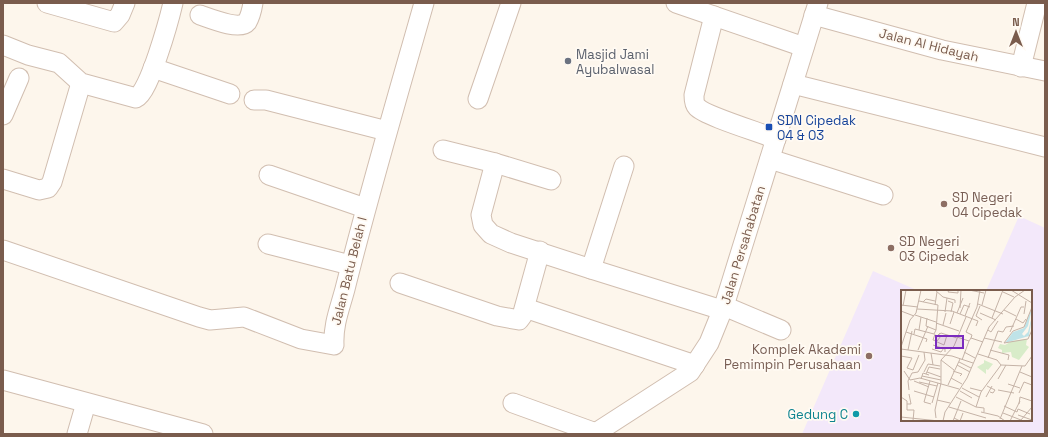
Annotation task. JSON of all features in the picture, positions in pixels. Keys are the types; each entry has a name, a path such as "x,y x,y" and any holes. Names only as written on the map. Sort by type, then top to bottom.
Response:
{"street":[{"path":"48,3 114,22 120,16 124,3"},
{"path":"3,45 28,55 59,63 81,83 136,98 144,91 153,68 173,3"},
{"path":"200,15 231,25 244,24 247,22 254,3"},
{"name":"Jalan Batu Belah I","path":"3,250 199,318 223,320 244,318 300,339 334,345 335,320 345,289 365,208 381,129 424,3"},
{"path":"478,99 511,3"},
{"path":"676,3 804,47"},
{"path":"1021,67 1037,3"},
{"name":"Jalan Al Hidayah","path":"816,9 942,50 1045,71"},
{"name":"Jalan Persahabatan","path":"595,433 690,372 709,343 723,308 816,9"},
{"path":"714,16 694,95 694,102 697,107 716,117 776,139"},
{"path":"153,68 230,94"},
{"path":"3,116 19,78"},
{"path":"3,179 40,190 48,188 52,182 81,83"},
{"path":"793,84 1045,147"},
{"path":"254,100 266,100 381,129"},
{"path":"443,150 496,162 551,180"},
{"path":"770,159 883,195"},
{"path":"496,162 481,215 483,225 491,234 512,243 540,251 590,269 723,308 781,330"},
{"path":"590,269 624,166"},
{"path":"269,175 365,208"},
{"path":"268,244 350,265"},
{"path":"400,283 516,321 521,319 525,308 540,251"},
{"path":"525,308 696,365"},
{"path":"3,380 203,434"},
{"path":"77,434 86,403"},
{"path":"513,403 595,433"}],"shaded area":[{"name":"Komplek Akademi Pemimpin Perusahaan","path":"1019,216 1045,228 1045,434 802,434 873,271 917,290 901,290 901,421 1032,421 1032,290 986,290"}],"place":[{"name":"Masjid Jami Ayubalwasal","path":"568,61"},
{"name":"SDN Cipedak 04 & 03","path":"769,127"},
{"name":"SD Negeri 04 Cipedak","path":"944,204"},
{"name":"SD Negeri 03 Cipedak","path":"891,248"},
{"name":"Komplek Akademi Pemimpin Perusahaan","path":"869,356"},
{"name":"Gedung C","path":"856,414"}]}
